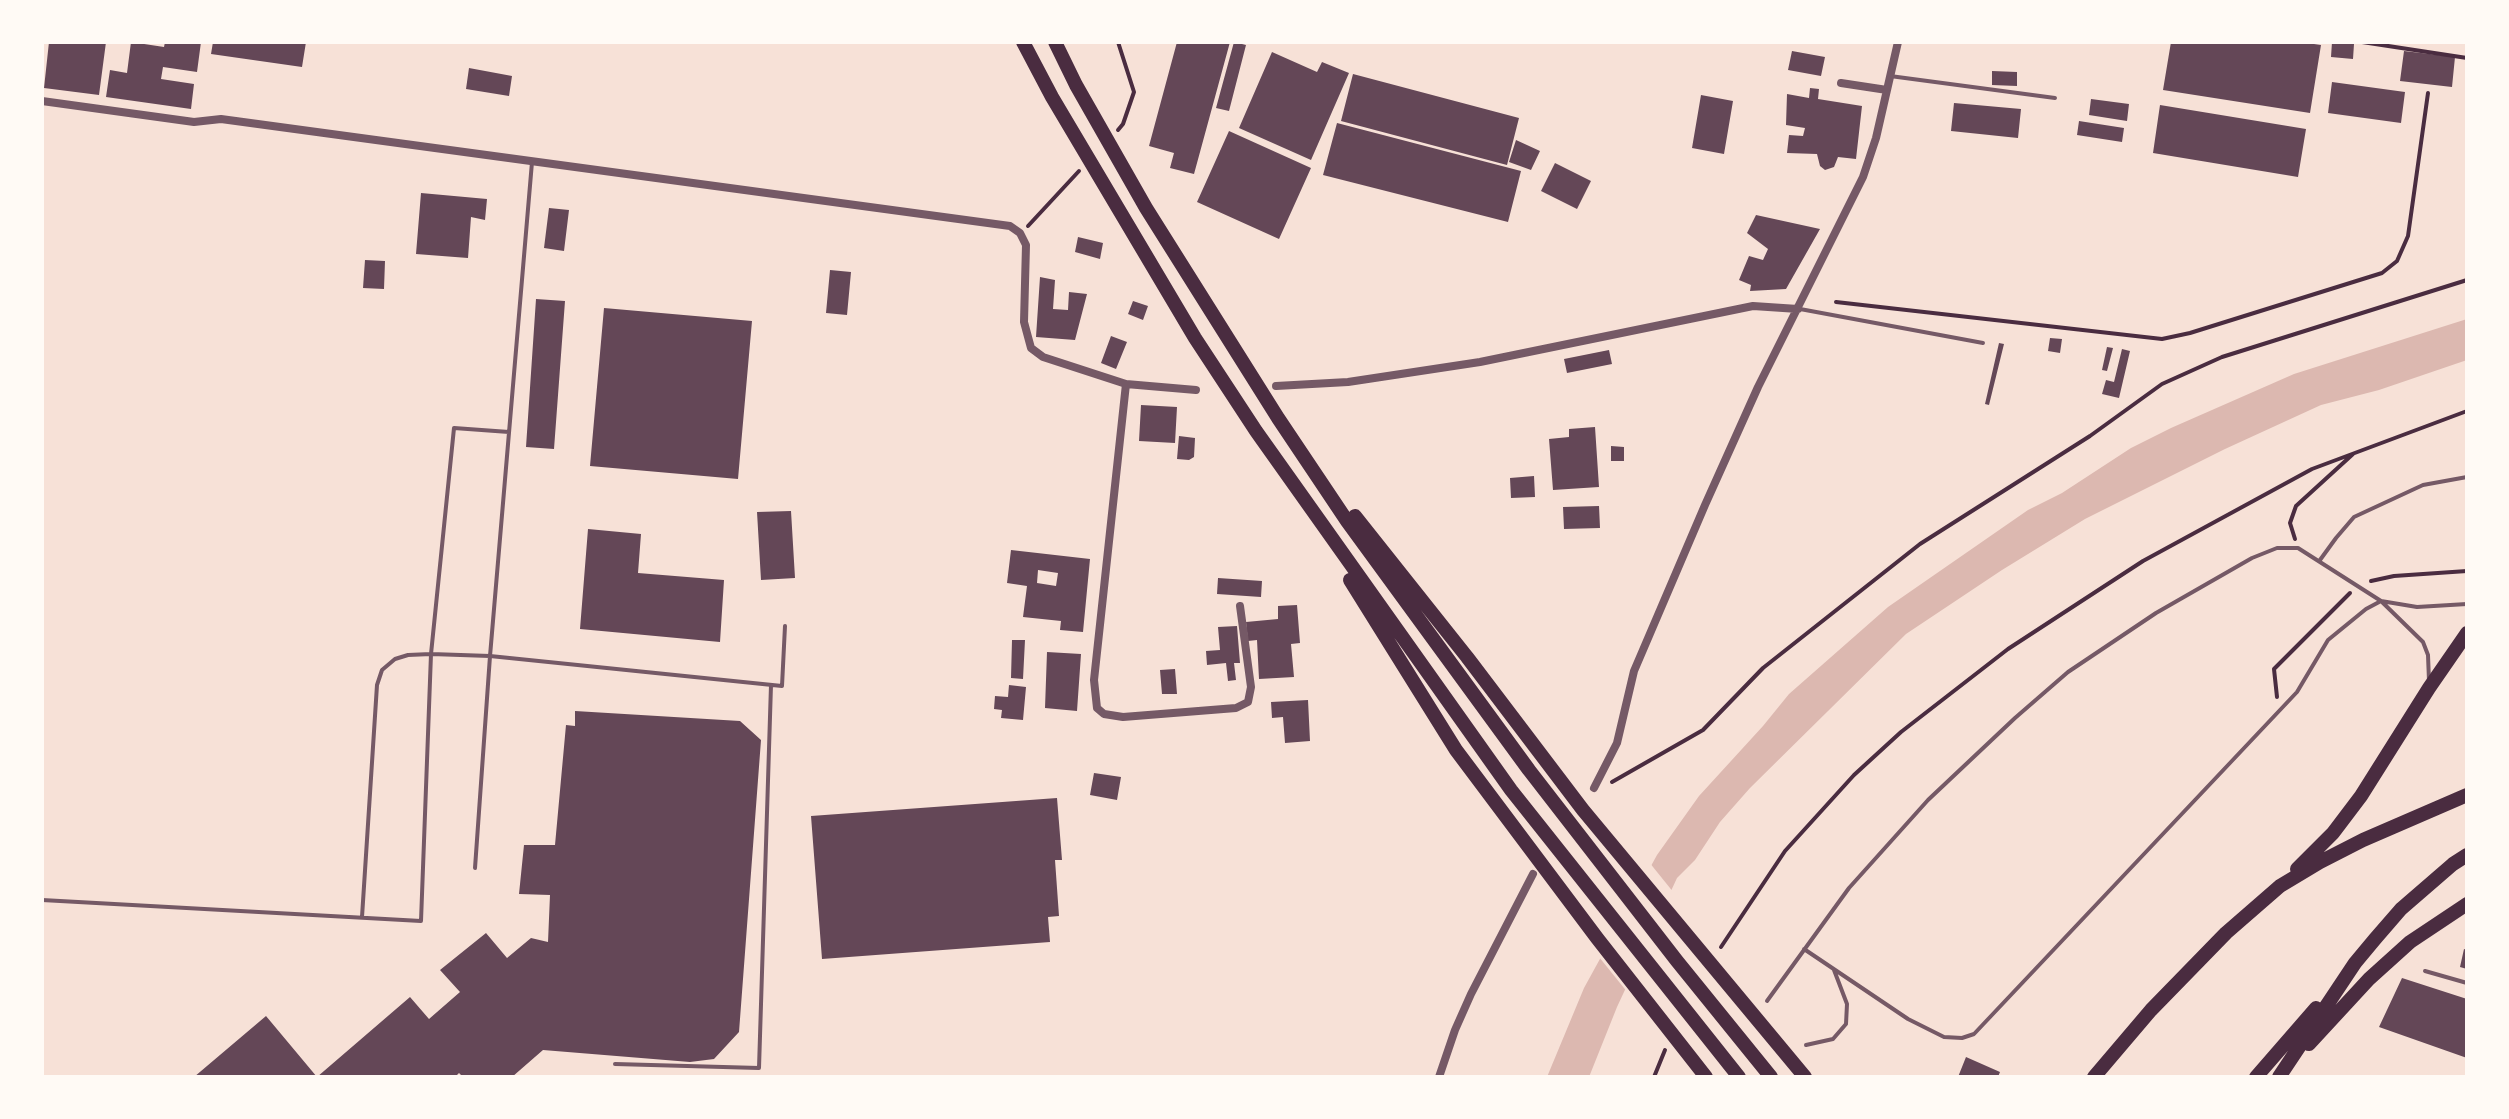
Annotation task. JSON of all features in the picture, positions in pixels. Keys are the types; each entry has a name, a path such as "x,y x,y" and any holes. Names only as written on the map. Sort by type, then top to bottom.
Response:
{"highway":[{"path":"1023,42 1052,97 1195,338 1456,750 1706,1077"},
{"path":"1055,42 1146,208 1278,418 1347,521 1529,770 1771,1077"},
{"path":"1278,418 1467,657 1583,810 1805,1077"},
{"path":"1256,431 1511,790 1739,1077"},
{"path":"2094,1077 2151,1010 2226,933 2280,886 2333,833 2361,796 2467,633"},
{"path":"2280,886 2363,840 2467,795"},
{"path":"2256,1077 2401,909 2467,855"},
{"path":"2279,1077 2369,979 2417,936 2467,904"},
{"path":"2279,1077 2355,963"}],"street":[{"path":"1594,788 1617,743 1634,671 1652,626 1758,387 1863,177 1898,42"},
{"path":"1841,83 1887,90"},
{"path":"42,101 194,122 221,119 1010,226 1020,233 1026,245 1024,322 1031,348 1043,357 1126,384 1196,390"},
{"path":"1276,386 1348,382 1480,362 1753,306 1798,309"},
{"path":"1126,384 1094,680 1097,708 1104,714 1123,717 1236,708 1248,702 1251,687 1240,606"},
{"path":"1439,1077 1475,985 1533,874"}],"lane":[{"path":"1890,76 2055,98"},
{"path":"475,868 532,160"},
{"path":"1798,309 1983,343"},
{"path":"42,900 421,921 431,654 454,428 509,432"},
{"path":"2320,560 2354,517 2423,485 2467,477"},
{"path":"1767,1001 1849,888 1928,800 2015,718 2068,672 2156,613 2252,558 2277,548 2298,548 2381,601 2423,642 2428,655 2429,688"},
{"path":"1804,949 1908,1019 1944,1037 1962,1038 1974,1034 2297,692 2328,640 2381,601 2417,607 2467,604"},
{"path":"362,917 377,685 382,670 395,659 431,654 490,656 782,686 785,626"},
{"path":"615,1064 759,1068 771,685"},
{"path":"1806,1045 1833,1039 1846,1024 1847,1004 1833,968"},
{"path":"2425,971 2467,983"}],"path":[{"path":"2362,42 2467,58"},
{"path":"1811,310 1834,302 2162,339 2382,273 2397,261 2408,236 2428,93"},
{"path":"1594,788 1619,780 1703,730 1763,668 1920,544 2090,436 2162,384 2222,357 2467,280"},
{"path":"1721,947 1759,887 1816,816 1877,754 1959,685 2082,599 2143,561 2312,469 2467,411"},
{"path":"2298,548 2290,523 2296,506 2357,450"},
{"path":"1654,1077 1666,1049"}],"shaded area":[{"path":"2467,319 2467,360 2379,390 2321,405 2225,449 2085,519 1906,634 1750,788 1720,822 1695,860 1677,878 1617,1007 1589,1077 1547,1077 1584,988 1657,855 1699,796 1789,694 1888,607 2028,510 2062,493 2131,448 2171,428 2294,374"}],"pier":[{"path":"1649,862 1674,893 1628,993 1599,957"}],"building":[{"path":"49,42 106,42 99,95 44,88"},
{"path":"131,42 164,47 165,42 201,42 197,72 163,67 161,79 194,84 191,109 106,97 110,70 127,73"},
{"path":"213,42 306,42 302,67 211,54"},
{"path":"1177,42 1230,42 1194,174 1170,168 1174,153 1149,146"},
{"path":"1234,42 1246,45 1229,111 1216,108"},
{"path":"2171,42 2300,42 2321,45 2310,113 2163,90"},
{"path":"2332,42 2354,44 2353,59 2331,57"},
{"path":"1792,51 1825,57 1821,76 1788,70"},
{"path":"2404,51 2455,57 2452,87 2400,81"},
{"path":"1272,52 1317,72 1322,62 1349,73 1311,160 1239,128"},
{"path":"469,68 512,76 509,96 466,89"},
{"path":"1992,71 2017,72 2017,86 1992,85"},
{"path":"1353,74 1519,118 1507,165 1341,121"},
{"path":"2332,82 2405,92 2401,123 2328,113"},
{"path":"1810,88 1819,89 1818,99 1862,106 1856,159 1838,157 1834,167 1825,170 1820,166 1817,154 1787,153 1789,135 1803,136 1805,128 1786,125 1787,94 1809,98"},
{"path":"1701,95 1733,101 1724,154 1692,148"},
{"path":"2091,99 2129,104 2127,121 2089,115"},
{"path":"1954,103 2021,109 2018,138 1951,131"},
{"path":"2160,105 2306,129 2298,177 2153,153"},
{"path":"2079,121 2124,128 2122,142 2077,135"},
{"path":"1337,123 1521,171 1508,222 1323,175"},
{"path":"1229,131 1311,168 1279,239 1197,202"},
{"path":"1516,140 1540,151 1531,170 1509,162"},
{"path":"1555,163 1591,181 1577,209 1541,191"},
{"path":"421,193 487,199 485,220 471,217 468,258 416,254"},
{"path":"549,208 569,210 564,251 544,248"},
{"path":"1756,215 1820,229 1786,289 1750,291 1751,285 1739,280 1749,256 1763,260 1768,249 1747,233"},
{"path":"1078,237 1103,243 1100,259 1075,252"},
{"path":"365,260 385,261 384,289 363,288"},
{"path":"830,270 851,272 847,315 826,313"},
{"path":"1040,277 1055,280 1053,309 1068,310 1069,292 1087,294 1075,340 1036,337"},
{"path":"536,299 565,301 554,449 526,447"},
{"path":"1133,301 1148,306 1143,320 1128,314"},
{"path":"604,308 752,321 738,479 590,466"},
{"path":"1111,336 1127,342 1116,369 1101,363"},
{"path":"2050,338 2062,339 2060,353 2048,351"},
{"path":"1999,343 2004,344 1989,405 1985,404"},
{"path":"2107,347 2113,348 2107,371 2102,370"},
{"path":"2122,349 2130,351 2119,398 2102,394 2106,380 2114,382"},
{"path":"1609,350 1612,364 1567,373 1564,359"},
{"path":"1141,405 1177,407 1175,443 1139,441"},
{"path":"1595,427 1599,487 1553,490 1549,439 1569,437 1569,429"},
{"path":"1179,436 1195,438 1194,457 1189,460 1177,459"},
{"path":"1611,446 1624,447 1624,461 1611,461"},
{"path":"1534,476 1535,497 1511,498 1510,478"},
{"path":"1599,506 1600,528 1564,529 1563,507"},
{"path":"791,511 795,578 761,580 757,512"},
{"path":"588,529 641,534 638,573 724,580 720,642 580,629"},
{"path":"1011,550 1090,559 1083,632 1060,630 1061,621 1023,617 1027,586 1007,583","holes":["1038,570 1058,573 1056,586 1037,583"]},
{"path":"1218,578 1262,581 1261,597 1217,594"},
{"path":"1297,605 1300,643 1291,644 1294,677 1259,679 1257,640 1248,641 1246,622 1278,619 1278,606"},
{"path":"1237,626 1240,663 1234,663 1236,680 1228,681 1226,663 1207,665 1206,651 1220,650 1218,627"},
{"path":"1012,640 1025,640 1023,679 1011,678"},
{"path":"1047,652 1081,654 1077,711 1045,708"},
{"path":"1175,669 1177,694 1162,694 1160,670"},
{"path":"1009,685 1026,687 1023,720 1001,718 1002,710 994,709 995,696 1008,697"},
{"path":"1308,700 1310,741 1285,743 1283,717 1272,718 1271,702"},
{"path":"575,711 740,721 761,740 739,1032 714,1059 690,1062 543,1050 512,1077 463,1077 459,1073 455,1077 317,1077 410,997 429,1019 460,992 440,970 486,933 507,958 531,938 548,942 550,895 519,894 524,845 555,845 566,725 575,726"},
{"path":"1094,773 1121,777 1117,800 1090,795"},
{"path":"1057,798 1062,860 1055,860 1059,916 1048,917 1050,942 822,959 811,816"},
{"path":"2464,949 2467,950 2467,969 2460,967"},
{"path":"2402,978 2467,999 2467,1058 2379,1027"},
{"path":"266,1016 317,1077 194,1077"},
{"path":"1966,1057 2000,1072 1998,1077 1958,1077"}]}
